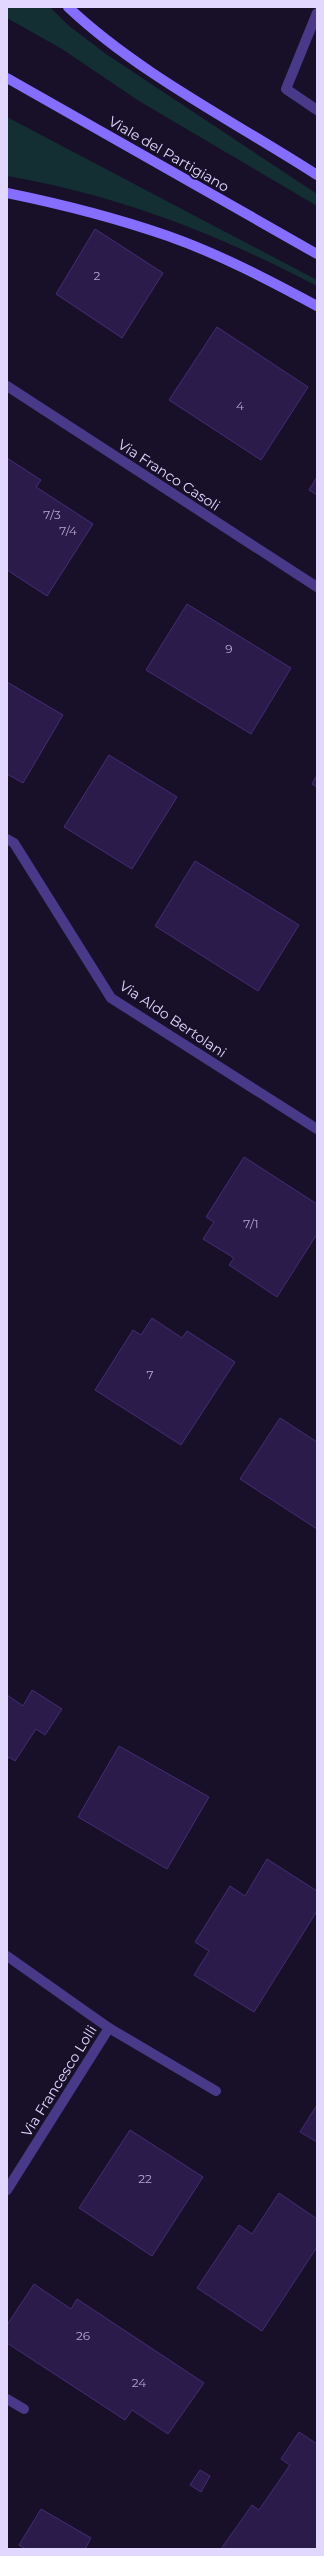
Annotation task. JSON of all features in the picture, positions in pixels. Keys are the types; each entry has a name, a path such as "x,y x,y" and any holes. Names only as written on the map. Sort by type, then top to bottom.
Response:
{"main road":[{"path":"68,7 111,44 209,108 317,175"},
{"name":"Viale del Partigiano","path":"7,78 317,254"},
{"path":"7,193 104,216 170,236 247,270 317,306"}],"street":[{"path":"317,13 286,89 317,110"},
{"name":"Via Franco Casoli","path":"7,386 317,587"},
{"name":"Via Aldo Bertolani","path":"7,839 14,843 111,998 317,1129"},
{"name":"Via Francesco Lolli","path":"7,1956 109,2028 216,2091"},
{"name":"Via Francesco Lolli","path":"7,2190 109,2028"},
{"path":"7,2399 24,2409"}],"green space":[{"path":"7,7 50,7 68,25 106,54 317,194 317,206 139,101 62,49 7,18"},
{"path":"7,117 317,280 317,286 242,249 166,219 89,194 7,176"}],"building":[{"path":"95,229 163,273 122,338 56,294"},
{"path":"217,327 308,387 261,460 169,400"},
{"path":"7,458 41,480 36,487 93,524 47,596 7,570"},
{"path":"317,477 317,495 309,490"},
{"path":"187,604 291,668 251,734 146,670"},
{"path":"7,682 63,715 23,783 7,774"},
{"path":"109,755 177,797 132,869 64,827"},
{"path":"317,775 317,787 312,784"},
{"path":"195,861 299,925 258,991 155,926"},
{"path":"244,1157 317,1204 317,1234 277,1297 229,1265 234,1258 203,1239 214,1222 206,1217"},
{"path":"152,1318 182,1338 187,1331 235,1362 181,1445 95,1390 133,1330 141,1335"},
{"path":"280,1418 317,1442 317,1529 240,1479"},
{"path":"32,1690 62,1709 45,1735 36,1729 15,1761 9,1757 7,1760 7,1695 23,1706"},
{"path":"119,1746 209,1797 167,1869 78,1817"},
{"path":"267,1859 317,1891 317,1911 254,2012 194,1975 209,1951 195,1942 230,1886 245,1896"},
{"path":"317,2105 317,2142 300,2132"},
{"path":"130,2130 203,2177 152,2256 79,2208"},
{"path":"279,2193 317,2219 317,2247 262,2331 197,2288 239,2225 252,2234"},
{"path":"34,2284 71,2309 77,2299 204,2383 168,2434 132,2410 125,2420 7,2343 7,2325"},
{"path":"299,2432 317,2444 317,2549 221,2549 252,2505 259,2510 290,2465 281,2459"},
{"path":"200,2470 210,2476 201,2492 190,2485"},
{"path":"41,2509 91,2538 85,2549 26,2549 19,2545"}]}
